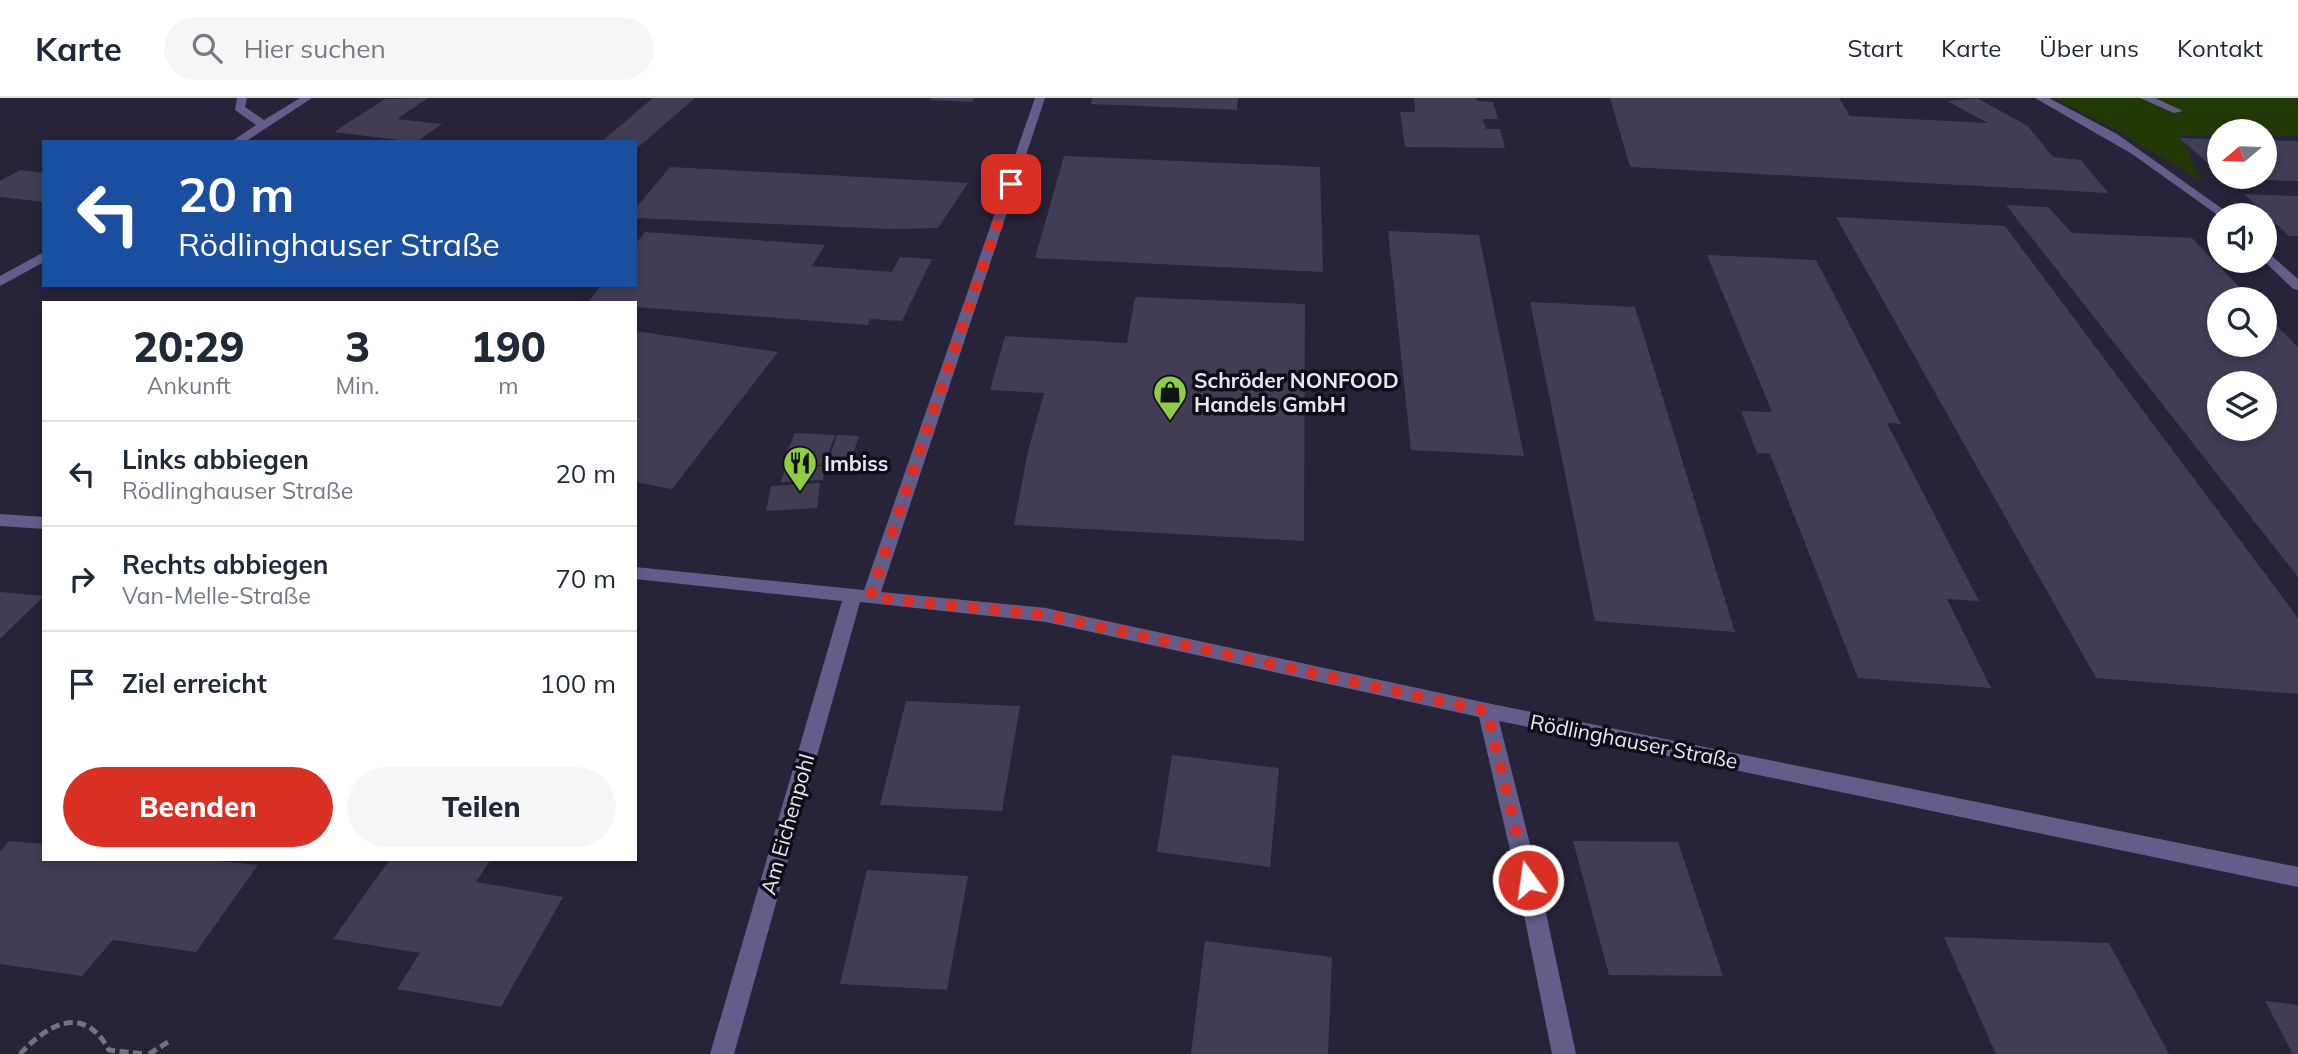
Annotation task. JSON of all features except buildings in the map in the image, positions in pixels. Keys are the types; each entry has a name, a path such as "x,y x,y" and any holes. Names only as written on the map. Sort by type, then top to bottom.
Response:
{"street":[{"path":"242,98 239,108 264,125"},
{"path":"240,140 307,98"},
{"name":"Am Eichenpohl","path":"722,1054 861,596 1040,98"},
{"path":"2040,98 2084,117 2153,160 2209,203"},
{"path":"2145,98 2178,111"},
{"path":"0,282 42,257"},
{"path":"2277,266 2298,286"},
{"path":"0,520 42,523"},
{"name":"Rödlinghauser Straße","path":"637,573 1046,615 1487,711 2298,877"},
{"path":"1487,711 1528,880 1564,1054"}],"path":[{"path":"20,1054 46,1029 76,1022 87,1024 97,1032 110,1050 147,1054 168,1042"}],"green space":[{"path":"2054,98 2298,98 2298,136 2277,136 2277,119 2207,119 2207,136 2181,136 2201,181 2116,130"}],"place":[{"name":"Schröder NONFOOD Handels GmbH","path":"1170,422"},
{"name":"Imbiss","path":"800,493"}],"route":[{"path":"1011,184 870,597 1046,615 1487,711 1528,880"}]}
